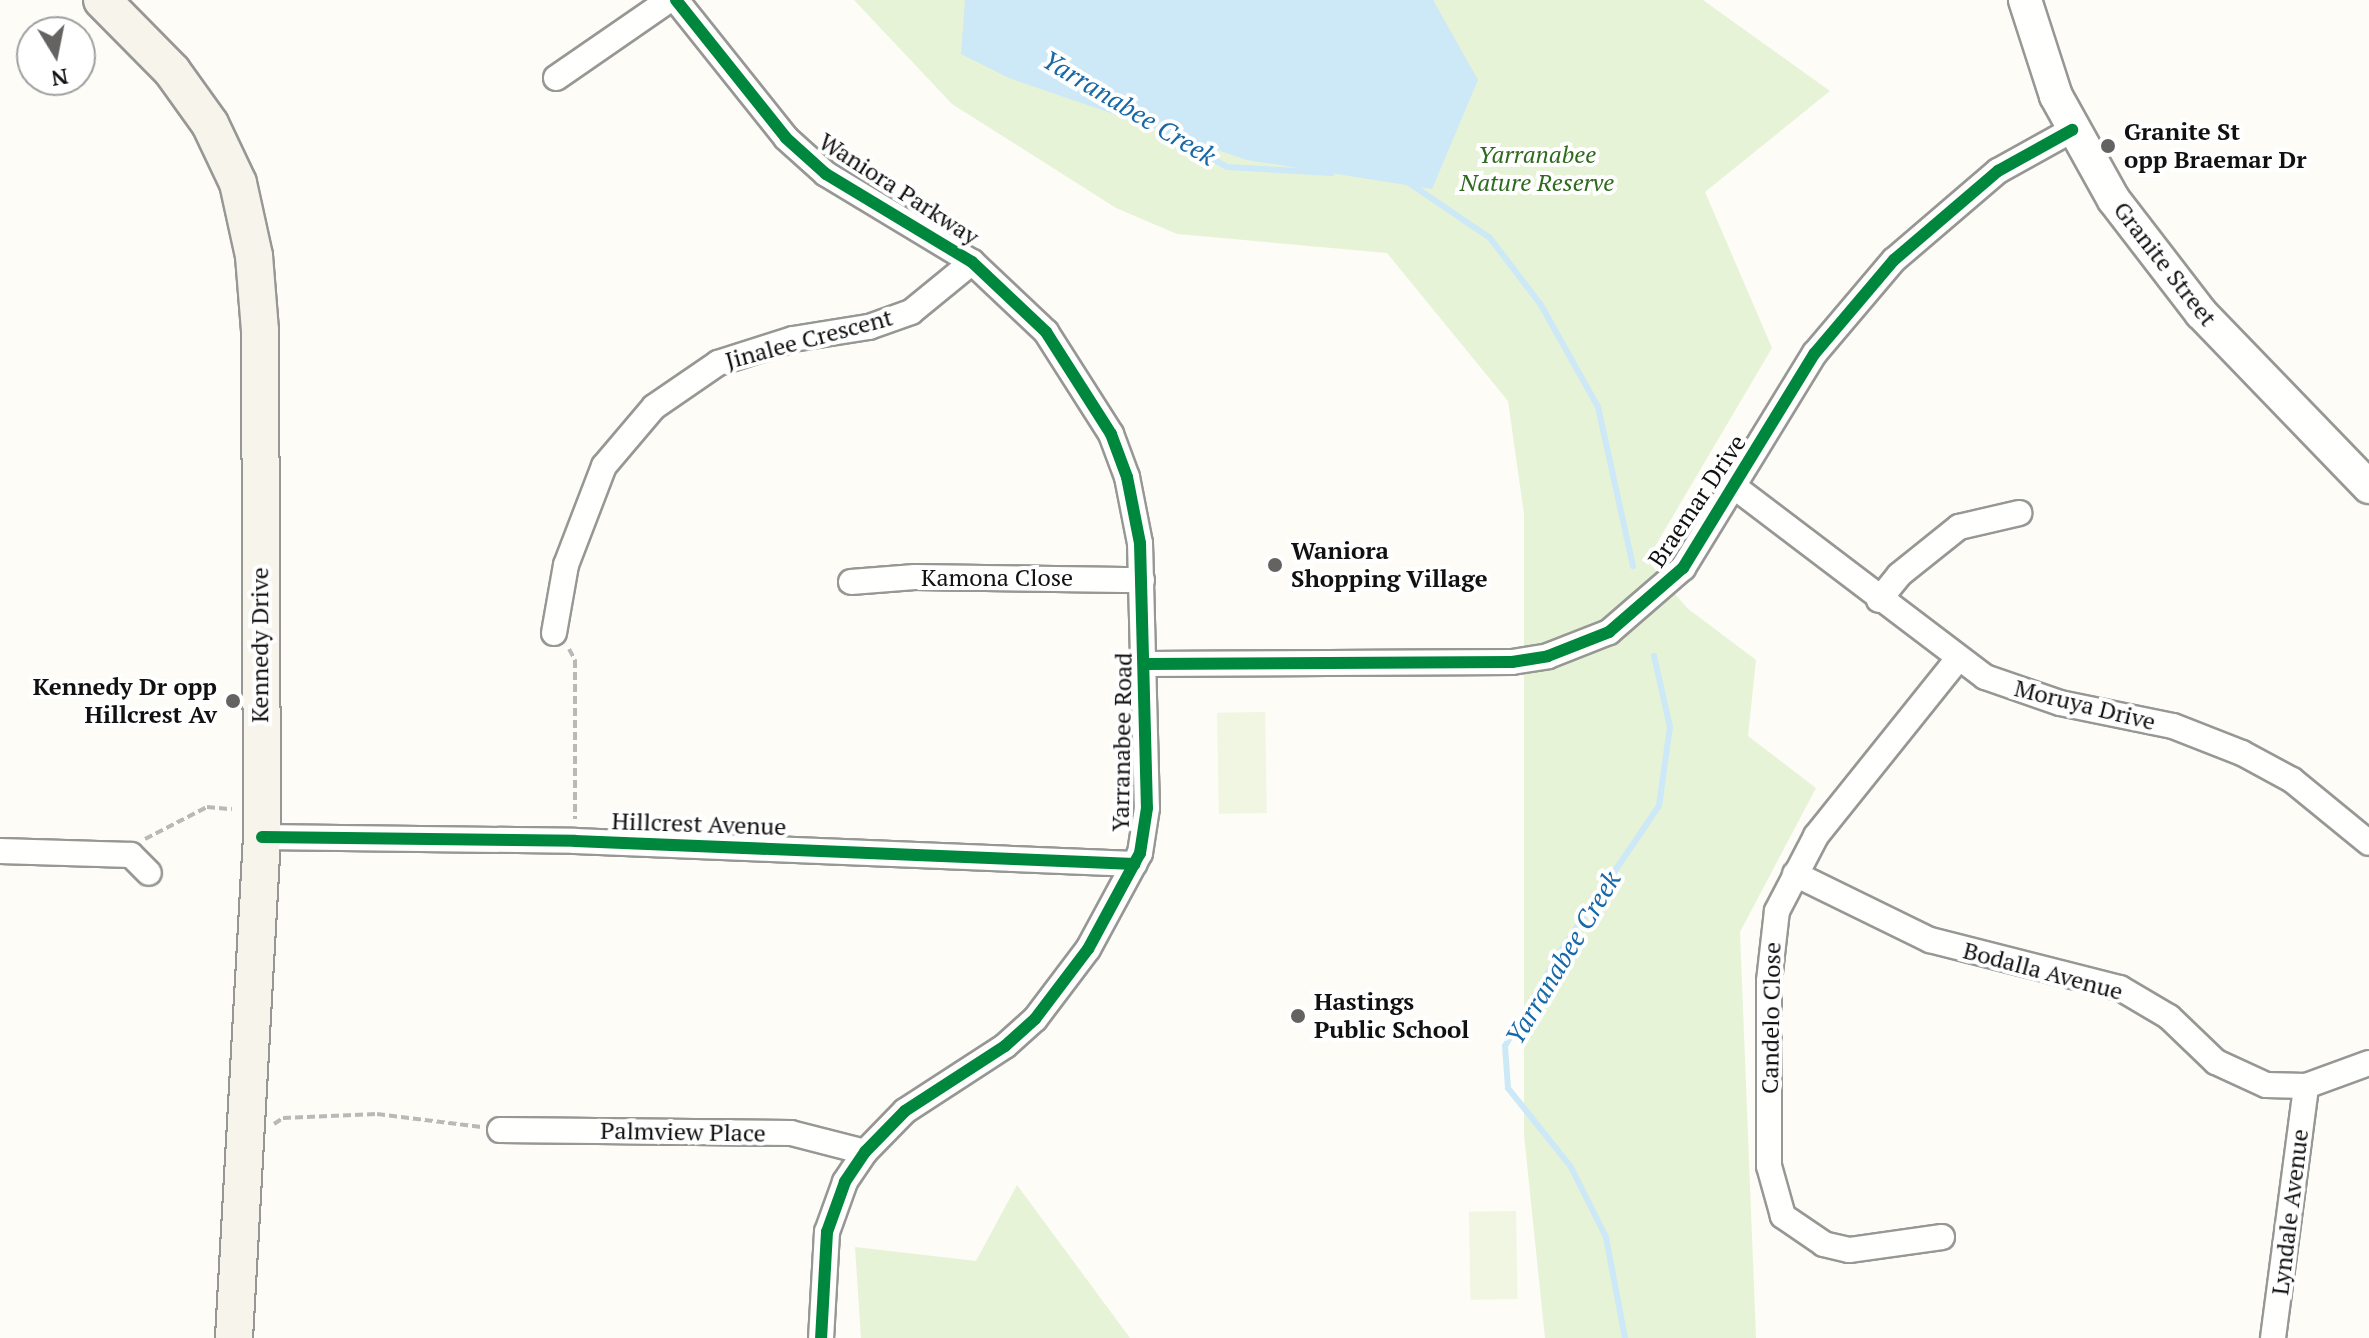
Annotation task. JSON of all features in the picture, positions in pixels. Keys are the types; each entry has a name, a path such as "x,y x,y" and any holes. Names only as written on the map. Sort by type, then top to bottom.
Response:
{"main road":[{"name":"Kennedy Drive","path":"102,0 138,33 191,95 227,154 249,221 260,331 234,1338"}],"street":[{"path":"556,78 669,0"},
{"name":"Waniora Parkway","path":"676,0 786,138 826,174 972,262 1046,332"},
{"name":"Granite Street","path":"2025,0 2072,130 2114,200 2201,313 2369,487"},
{"name":"Braemar Drive","path":"1145,664 1444,664 1548,656 1609,632 1653,598 1683,568 1736,488 1815,353 1894,260 1998,171 2072,130"},
{"name":"Jinalee Crescent","path":"554,633 566,565 604,466 654,407 688,379 732,357 793,339 869,327 911,312 972,262"},
{"name":"Yarranabee Road","path":"821,1338 827,1232 845,1182 865,1152 905,1111 1005,1046 1035,1019 1088,949 1135,864 1147,808 1142,580 1134,508 1111,434 1046,332"},
{"name":"Moruya Drive","path":"1736,488 1957,660 2020,691 2173,726 2242,753 2292,780 2369,843"},
{"path":"1879,600 1899,575 1959,527 2019,513"},
{"name":"Kamona Close","path":"851,582 915,577 1142,580"},
{"name":"Candelo Close","path":"1942,1237 1879,1250 1824,1244 1783,1216 1774,1193 1769,1150 1771,937 1777,911 1816,836 1957,660"},
{"name":"Hillcrest Avenue","path":"247,829 1135,864"},
{"path":"0,851 131,855 149,873"},
{"name":"Bodalla Avenue","path":"1795,874 1930,940 2120,988 2144,999 2216,1062 2241,1077 2266,1085 2306,1086 2369,1063"},
{"name":"Lyndale Avenue","path":"2273,1338 2306,1086"},
{"name":"Palmview Place","path":"500,1130 791,1133 865,1152"}],"path":[{"path":"554,633 575,660 575,841"},
{"path":"131,855 135,844 207,807 232,806 247,829"},
{"path":"274,1124 283,1118 377,1114 500,1130"}],"green space":[{"name":"Yarranabee Nature Reserve","path":"854,0 1703,0 1830,91 1705,192 1772,348 1647,560 1687,608 1756,660 1748,736 1816,788 1740,932 1756,1338 1545,1338 1524,1135 1524,514 1508,401 1387,253 1177,234 1116,208 952,104"},
{"path":"1265,712 1267,813 1219,814 1217,713"},
{"path":"1017,1185 1130,1338 861,1338 855,1247 976,1261"},
{"path":"1516,1211 1518,1299 1471,1300 1469,1212"}],"water":[{"path":"965,0 1433,0 1478,80 1432,189 1247,160 1009,78 961,54"}],"waterway":[{"name":"Yarranabee Creek","path":"1162,129 1227,167 1332,173"},
{"name":"Yarranabee Creek","path":"1409,183 1490,238 1541,305 1598,407 1633,566"},
{"name":"Yarranabee Creek","path":"1625,1338 1606,1237 1571,1167 1508,1088 1505,1046 1560,952 1659,806 1670,727 1654,656"}],"cycle path":[{"path":"676,0 786,138 826,174 972,262 1046,332 1111,434 1127,477 1140,543 1147,808 1140,853 1088,949 1035,1019 1005,1046 905,1111 865,1152 845,1182 827,1232 821,1338"},
{"path":"1145,664 1512,662 1548,656 1609,632 1683,568 1815,353 1894,260 1998,171 2072,130"},
{"path":"262,837 575,841 1135,864"}],"place":[{"name":"Granite St opp Braemar Dr","path":"2108,146"},
{"name":"Waniora Shopping Village","path":"1275,565"},
{"name":"Kennedy Dr opp Hillcrest Av","path":"233,701"},
{"name":"Hastings Public School","path":"1298,1016"}]}
